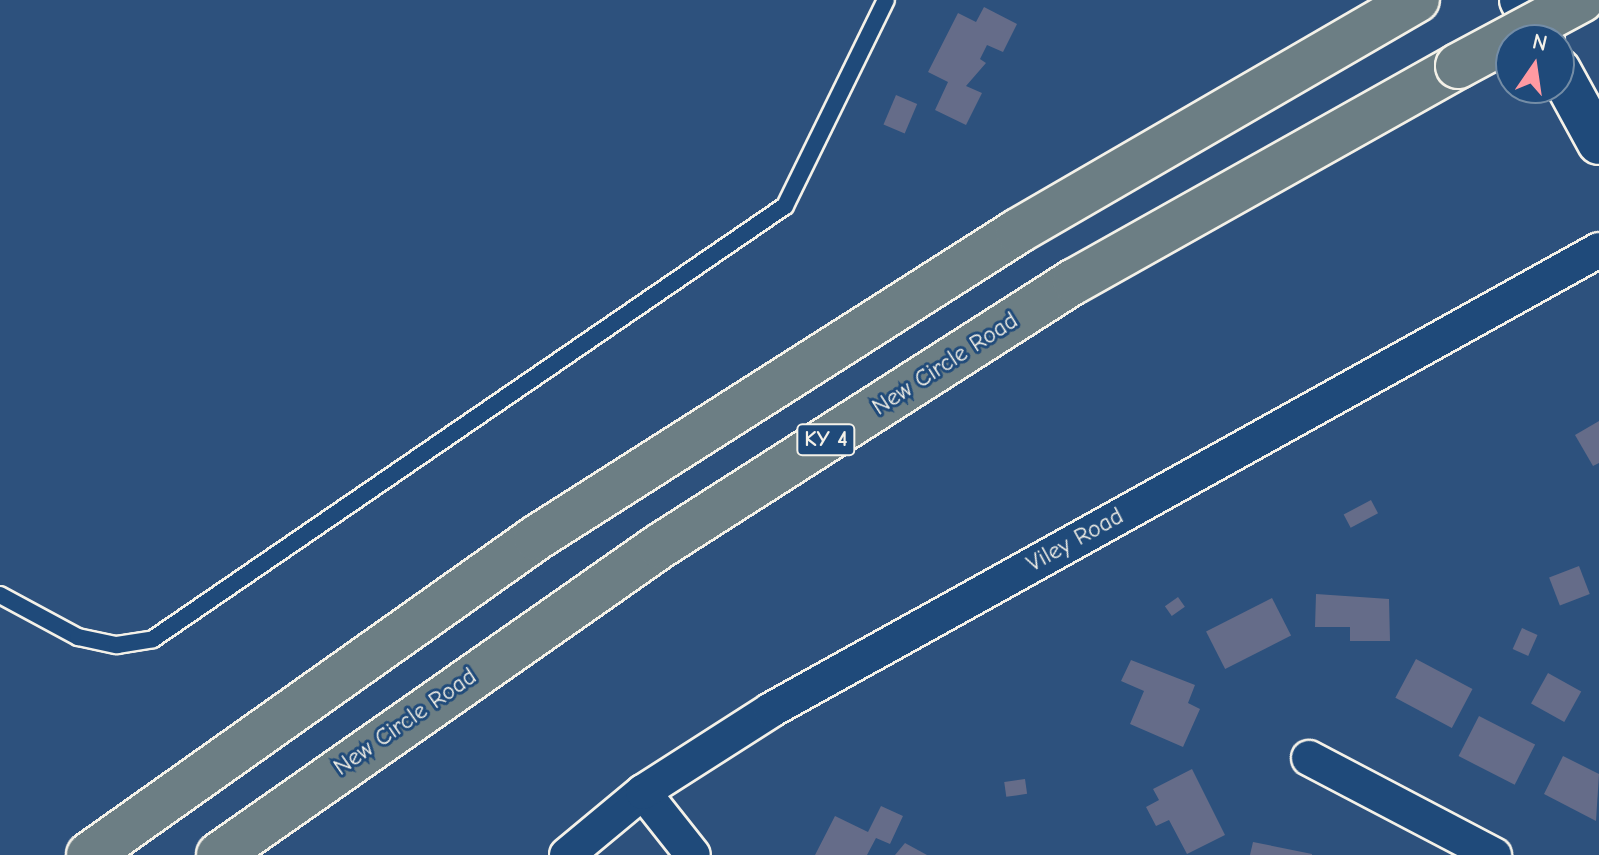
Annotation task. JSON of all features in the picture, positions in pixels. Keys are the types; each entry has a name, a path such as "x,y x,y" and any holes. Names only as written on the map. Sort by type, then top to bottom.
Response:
{"highway":[{"name":"New Circle Road","path":"219,855 660,546 1075,281 1581,0"},
{"path":"89,855 536,538 1018,231 1416,1"}],"street":[{"path":"1521,0 1534,24"},
{"path":"1575,99 1599,143"},
{"name":"Viley Road","path":"567,855 643,792 798,694 1599,250"},
{"path":"1309,758 1494,855"},
{"path":"643,792 693,855"}],"lane":[{"path":"0,595 78,637 117,645 153,639 785,206 886,0"}],"building":[{"path":"984,7 1017,24 1003,52 987,45 980,59 986,63 966,86 982,93 966,125 935,110 948,82 928,72 958,13 976,22"},
{"path":"896,95 917,104 905,133 883,124"},
{"path":"1599,421 1599,463 1593,466 1575,435"},
{"path":"1371,500 1378,513 1351,528 1344,515"},
{"path":"1579,566 1590,594 1560,605 1549,577"},
{"path":"1316,594 1389,599 1390,641 1350,641 1350,627 1315,627"},
{"path":"1178,597 1185,607 1172,616 1165,606"},
{"path":"1272,598 1291,635 1225,669 1206,632"},
{"path":"1522,628 1538,635 1528,656 1513,649"},
{"path":"1416,659 1473,689 1452,728 1395,698"},
{"path":"1131,660 1195,685 1188,703 1200,709 1183,747 1130,724 1144,691 1121,681"},
{"path":"1548,673 1581,691 1564,722 1531,704"},
{"path":"1479,716 1535,745 1515,785 1459,756"},
{"path":"1563,756 1599,774 1596,821 1544,794"},
{"path":"1192,769 1225,835 1187,854 1169,820 1156,826 1146,807 1159,800 1153,789"},
{"path":"1025,779 1027,794 1006,797 1004,782"},
{"path":"881,806 903,816 890,844 876,838 867,855 815,855 835,816 868,832"},
{"path":"1253,842 1312,854 1312,855 1250,855"},
{"path":"905,843 927,855 895,855"}]}
